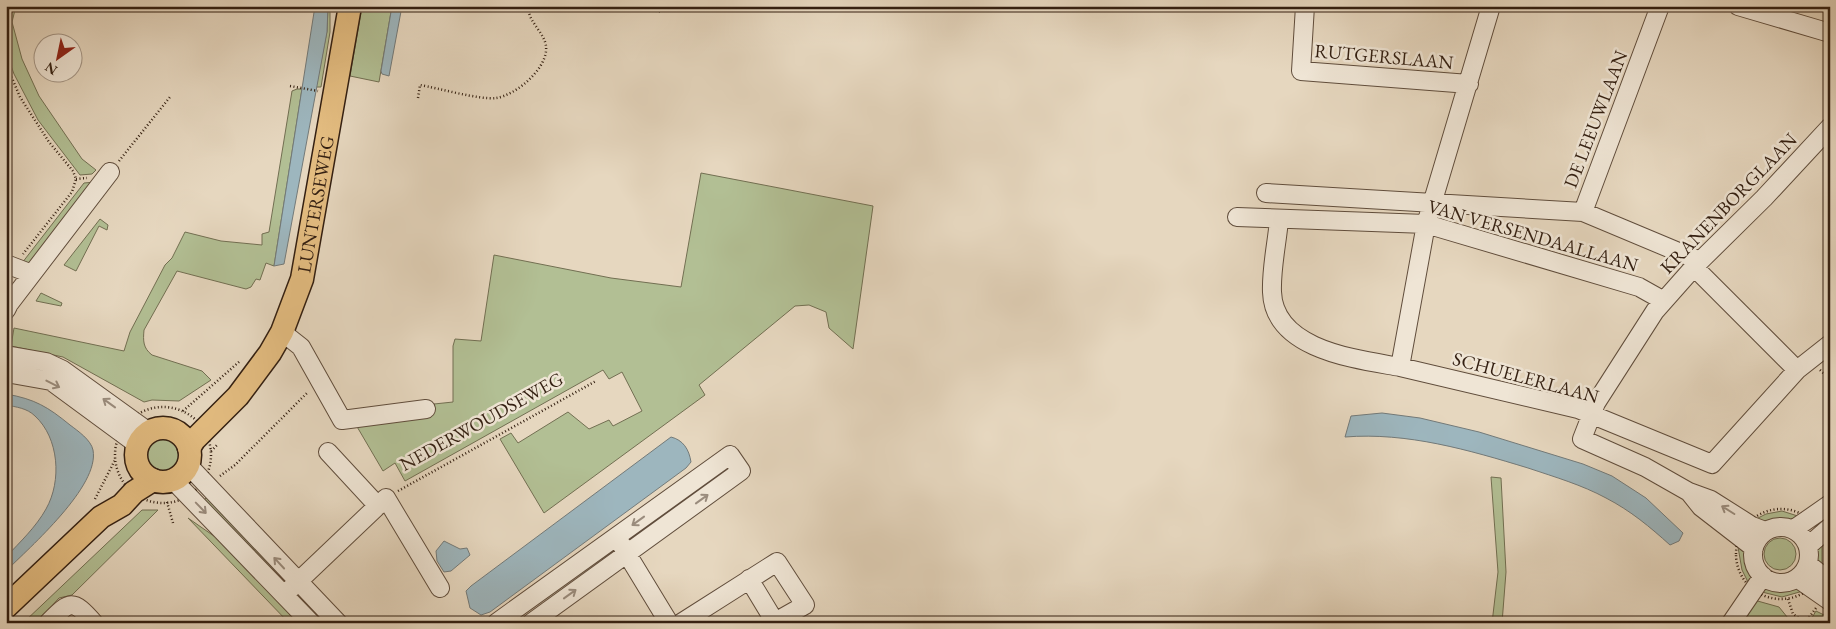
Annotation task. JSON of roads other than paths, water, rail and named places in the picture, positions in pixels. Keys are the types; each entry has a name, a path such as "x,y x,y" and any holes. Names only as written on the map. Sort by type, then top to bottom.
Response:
{"main road":[{"name":"LUNTERSEWEG","path":"150,467 194,440 238,396 248,380 270,353 282,332 302,279 348,9"},
{"name":"LUNTERSEWEG","path":"6,607 101,517 113,496 186,441 179,421 184,427 232,389 248,380"}],"street":[{"name":"RUTGERSLAAN","path":"1305,6 1301,71 1469,84"},
{"path":"1400,367 1426,224 1492,6"},
{"name":"DE LEEUWLAAN","path":"1660,6 1583,212 1697,264"},
{"path":"1738,6 1830,33"},
{"name":"KRANENBORGLAAN","path":"1744,529 1711,500 1688,492 1645,467 1582,439 1596,403 1655,311 1697,264 1764,198 1830,127"},
{"path":"6,310 110,172"},
{"name":"VAN VERSENDAALLAAN","path":"1266,193 1583,212"},
{"name":"VAN VERSENDAALLAAN","path":"1238,217 1426,224 1639,287 1664,301"},
{"name":"SCHUELERLAAN","path":"1279,220 1272,292 1276,313 1286,327 1299,337 1322,349 1592,414 1712,464 1797,370"},
{"path":"1697,264 1797,370 1830,344"},
{"path":"10,265 32,274"},
{"path":"282,332 301,347 342,420 426,409"},
{"path":"6,355 46,362 63,370 150,467 297,582 338,623"},
{"path":"6,373 51,381 150,467 311,623"},
{"path":"328,452 382,502 440,588"},
{"path":"496,623 730,455 741,471 531,623"},
{"path":"284,595 382,502"},
{"path":"1794,529 1830,504"},
{"path":"1744,529 1765,531 1783,526 1794,529 1803,536 1808,546 1820,586"},
{"path":"1744,529 1754,548"},
{"path":"1808,546 1825,530"},
{"path":"1731,623 1758,583 1753,560 1754,548 1758,538 1765,531"},
{"path":"616,537 628,553 669,623"},
{"path":"1758,583 1780,583 1797,578 1820,586"},
{"path":"681,623 749,579"},
{"path":"48,623 65,606 70,605 82,610 94,623"}],"water":[{"path":"315,6 328,6 327,32 284,264 274,266"},
{"path":"392,6 402,6 389,76 382,74 381,71"},
{"path":"6,394 25,398 48,409 84,436 93,450 92,465 86,481 75,498 46,532 6,571 6,557 33,528 42,516 51,498 56,473 56,460 49,436 43,425 28,411 6,405"},
{"path":"1382,413 1420,418 1479,432 1583,464 1612,476 1646,498 1683,533 1679,541 1670,545 1632,514 1597,493 1528,468 1483,455 1415,440 1368,436 1345,437 1351,416"},
{"path":"671,437 679,440 689,453 691,462 686,468 490,612 481,615 470,608 466,591 471,586"},
{"path":"444,541 460,549 467,548 470,555 451,571 444,572 437,561 436,551"}]}
